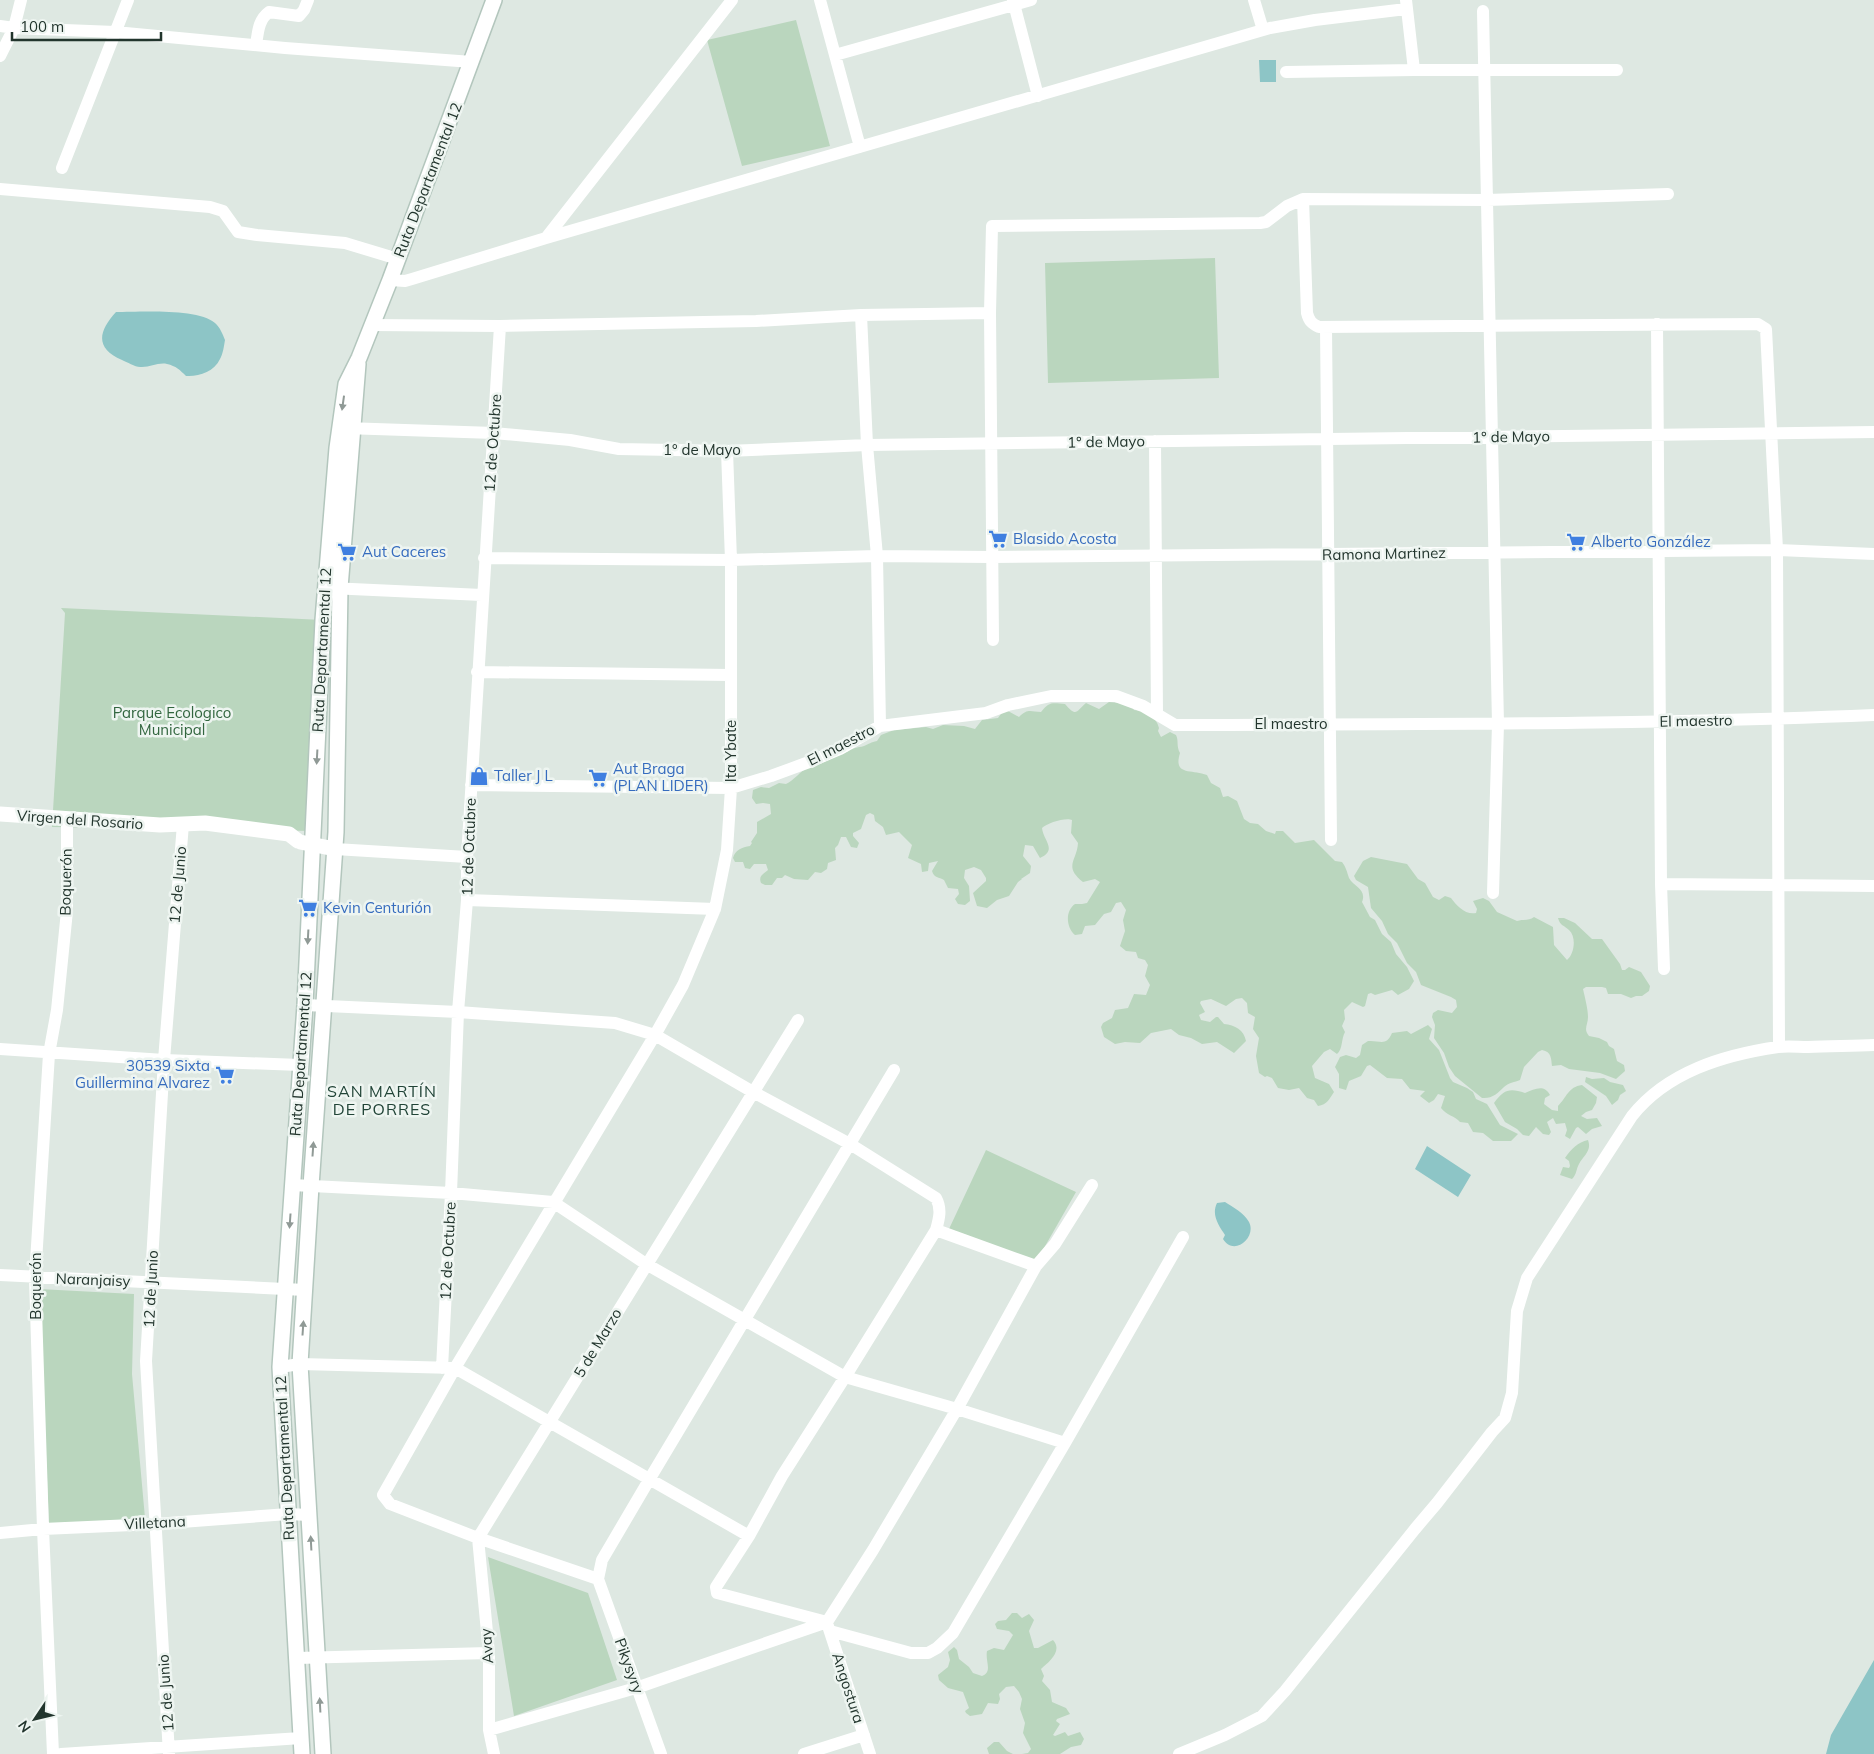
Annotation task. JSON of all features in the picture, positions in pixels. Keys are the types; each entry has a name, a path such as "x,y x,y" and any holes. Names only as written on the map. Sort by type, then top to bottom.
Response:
{"main road":[{"name":"Ruta Departamental 12","path":"302,1754 280,1367 305,1005 306,843 333,588 347,428 346,384 359,358 390,280 494,0"},
{"name":"Ruta Departamental 12","path":"322,1754 300,1364 335,849 333,588"},
{"name":"Virgen del Rosario","path":"0,814 183,827 205,823 289,834 306,843 335,849"}],"street":[{"path":"0,56 14,28 21,0"},
{"path":"62,168 128,0"},
{"path":"256,45 261,20 266,14 269,12 299,16 308,0"},
{"path":"546,238 732,0"},
{"path":"820,0 860,147"},
{"path":"835,55 1013,2 1031,0"},
{"path":"1254,0 1264,30"},
{"path":"1013,2 1038,96"},
{"path":"390,280 405,281 412,279 546,238 1264,30 1406,4 1414,70"},
{"path":"1483,11 1498,724 1493,893"},
{"path":"0,26 115,32 472,62"},
{"path":"1286,72 1617,70"},
{"path":"0,189 210,207 223,210 238,232 345,243 398,259"},
{"path":"993,640 990,313 992,226 1260,224 1266,222 1287,206 1303,199 1487,200 1668,194"},
{"path":"1303,199 1307,313 1308,319 1313,324 1326,327 1758,324 1766,329 1777,550 1779,1047"},
{"path":"371,325 500,326 756,321 860,315 990,313"},
{"path":"860,315 867,446 877,556 880,726"},
{"path":"1657,324 1661,884 1664,968"},
{"name":"12 de Octubre","path":"442,1368 458,1012 467,900 467,857 484,558 500,326"},
{"path":"1326,327 1331,840"},
{"name":"1° de Mayo","path":"347,428 494,433 570,440 619,449 727,451 867,446 1154,441 1874,432"},
{"path":"1154,441 1158,714"},
{"name":"Ita Ybate","path":"478,1538 390,1504 383,1495 455,1368 655,1035 683,985 715,908 727,850 731,788 731,560 727,451"},
{"name":"Ramona Martinez","path":"484,558 731,560 877,556 1155,556 1777,550 1874,554"},
{"path":"333,588 482,595"},
{"path":"478,672 731,674"},
{"name":"El maestro","path":"471,785 731,788 809,762 840,749 880,726 986,713 1008,705 1051,696 1116,696 1131,700 1175,724 1661,722 1778,720 1874,715"},
{"name":"Boquerón","path":"53,1754 34,1278 49,1054 57,1010 67,911 67,819"},
{"name":"12 de Junio","path":"169,1750 146,1360 164,1060 183,827"},
{"path":"335,849 467,857"},
{"path":"1661,884 1874,886"},
{"path":"467,900 715,908"},
{"path":"305,1005 458,1012 615,1023 655,1035 753,1092 850,1144 936,1198 940,1213 936,1230 782,1476 749,1536 716,1587 717,1593 911,1653 928,1653 937,1648 952,1633 1065,1443 1183,1237"},
{"name":"5 de Marzo","path":"478,1538 798,1020"},
{"path":"1179,1754 1225,1735 1262,1716 1285,1691 1505,1418 1512,1393 1517,1311 1527,1278 1632,1116 1644,1101 1659,1088 1686,1072 1730,1057 1779,1047 1874,1045"},
{"path":"0,1049 49,1054 164,1060 300,1064"},
{"path":"478,1538 598,1579 602,1560 894,1070"},
{"path":"292,1185 451,1193 554,1202 646,1264 845,1377 957,1408 1065,1443"},
{"path":"489,1730 636,1688 828,1626 957,1408 1036,1266 1055,1244 1092,1185"},
{"path":"936,1230 1036,1266"},
{"name":"Naranjaisy","path":"0,1275 305,1290"},
{"path":"280,1367 300,1364 455,1368 749,1536"},
{"name":"Villetana","path":"0,1533 288,1514 309,1515"},
{"name":"Avay","path":"478,1538 489,1653 489,1730 494,1754"},
{"name":"Pikysyry","path":"598,1579 661,1754"},
{"name":"Angostura","path":"828,1626 870,1754"},
{"path":"297,1658 489,1653"},
{"path":"804,1754 864,1735"},
{"path":"62,1754 169,1750 301,1738"}],"green space":[{"path":"796,20 830,146 742,166 707,40"},
{"path":"1215,258 1219,378 1048,383 1045,263"},
{"name":"Parque Ecologico Municipal","path":"61,608 323,620 313,831 52,827 65,613"},
{"path":"1109,702 1130,704 1134,710 1150,715 1158,724 1158,731 1161,737 1170,732 1176,735 1180,753 1178,760 1181,768 1207,775 1211,783 1220,788 1223,797 1228,796 1237,801 1244,819 1250,823 1258,824 1266,831 1275,834 1276,831 1283,831 1295,843 1314,840 1335,861 1342,862 1349,878 1363,894 1362,902 1370,917 1375,920 1382,934 1391,942 1396,954 1407,967 1414,981 1409,989 1398,995 1392,990 1375,995 1371,993 1368,994 1365,1006 1363,1007 1352,1002 1344,1010 1345,1019 1342,1026 1345,1032 1339,1052 1337,1054 1330,1049 1324,1052 1312,1066 1315,1078 1329,1084 1334,1092 1324,1104 1318,1106 1314,1100 1307,1098 1299,1088 1289,1090 1278,1088 1272,1078 1265,1077 1259,1073 1256,1056 1259,1038 1253,1029 1255,1017 1248,1013 1247,1003 1242,998 1236,999 1226,1006 1211,999 1201,1001 1200,1003 1205,1012 1199,1015 1201,1020 1210,1022 1218,1017 1224,1024 1241,1031 1246,1041 1234,1053 1217,1042 1202,1044 1191,1038 1179,1035 1171,1029 1151,1033 1140,1043 1125,1042 1115,1044 1104,1037 1101,1027 1103,1023 1112,1018 1115,1010 1128,1008 1134,994 1146,995 1150,985 1145,976 1148,965 1145,960 1138,958 1136,952 1126,951 1120,946 1125,931 1123,920 1126,910 1121,902 1116,903 1111,912 1104,914 1095,925 1085,926 1082,934 1075,935 1072,932 1068,924 1068,915 1072,907 1075,904 1087,903 1100,882 1095,879 1083,882 1074,872 1072,867 1078,843 1071,833 1072,820 1057,821 1042,828 1049,848 1048,852 1040,858 1033,846 1025,845 1023,856 1031,866 1030,873 1018,882 1009,896 997,900 987,908 977,906 973,893 986,881 981,870 974,867 965,870 964,878 969,886 970,901 965,905 958,904 955,899 959,894 958,889 948,888 944,880 935,876 932,871 938,861 929,863 928,871 922,872 921,864 908,858 912,845 899,832 886,835 883,827 875,821 874,815 870,813 866,815 861,829 853,833 853,836 859,843 857,848 851,847 846,837 841,837 835,848 836,860 828,863 827,869 821,873 815,872 808,880 794,879 785,875 782,878 777,878 772,885 765,885 761,883 760,878 768,870 766,864 754,864 750,869 745,868 743,862 735,862 733,858 737,851 750,846 752,843 757,833 757,822 771,814 770,804 756,804 752,798 753,790 761,787 769,788 779,783 786,784 808,768 825,762 840,753 877,741 881,735 894,730 926,727 933,729 943,725 964,726 975,729 982,720 998,718 1003,711 1008,711 1019,717 1027,711 1041,712 1046,706 1057,703 1065,704 1072,711 1076,712 1086,703 1099,709"},
{"path":"1371,857 1407,864 1418,879 1425,883 1433,897 1439,900 1445,896 1451,898 1468,913 1476,913 1477,909 1473,901 1483,898 1489,901 1497,912 1517,921 1534,917 1553,927 1554,945 1567,960 1573,950 1574,941 1569,930 1560,923 1558,918 1564,918 1575,923 1592,939 1602,939 1620,964 1622,970 1629,967 1641,972 1650,986 1649,991 1642,996 1631,998 1621,994 1608,994 1606,988 1602,987 1586,987 1583,989 1588,1014 1587,1034 1607,1042 1614,1049 1617,1061 1624,1065 1625,1071 1616,1079 1600,1073 1569,1069 1561,1065 1552,1066 1549,1054 1542,1050 1524,1067 1520,1080 1507,1084 1489,1098 1482,1098 1455,1076 1434,1038 1435,1025 1432,1017 1433,1013 1438,1010 1452,1013 1457,1007 1456,1000 1421,985 1416,972 1407,963 1397,943 1388,934 1382,921 1371,908 1368,887 1356,880 1354,876 1363,861"},
{"path":"1428,1025 1432,1029 1429,1039 1439,1050 1450,1078 1453,1082 1473,1092 1476,1099 1487,1104 1500,1125 1518,1134 1511,1141 1493,1141 1483,1133 1473,1132 1468,1123 1460,1122 1441,1108 1445,1096 1438,1094 1429,1103 1420,1096 1425,1091 1410,1089 1402,1079 1387,1078 1370,1065 1367,1066 1361,1076 1349,1081 1346,1090 1339,1088 1339,1074 1335,1067 1340,1057 1346,1055 1356,1058 1360,1055 1362,1045 1368,1041 1382,1042 1387,1040 1392,1033 1407,1031 1411,1034"},
{"path":"1586,1077 1592,1079 1604,1078 1610,1082 1623,1085 1626,1091 1612,1105 1606,1096 1585,1082"},
{"path":"1582,1085 1597,1097 1592,1110 1581,1116 1587,1119 1597,1118 1602,1126 1592,1129 1586,1134 1578,1127 1570,1139 1565,1136 1567,1130 1565,1123 1556,1124 1553,1118 1547,1122 1551,1132 1549,1135 1543,1134 1536,1127 1529,1136 1523,1135 1505,1122 1494,1103 1504,1092 1515,1090 1525,1093 1542,1088 1550,1095 1545,1098 1544,1104 1552,1110 1558,1111 1558,1106 1571,1090"},
{"path":"1588,1140 1588,1150 1579,1164 1574,1177 1572,1179 1560,1175 1563,1167 1569,1168 1570,1166 1569,1161 1565,1158 1578,1144"},
{"path":"986,1150 1076,1192 1036,1262 949,1229"},
{"path":"39,1289 134,1294 132,1374 145,1518 49,1525"},
{"path":"488,1557 588,1593 617,1680 514,1716"},
{"path":"1012,1613 1017,1613 1022,1618 1029,1614 1034,1620 1029,1631 1034,1648 1038,1648 1053,1640 1056,1644 1054,1656 1041,1669 1044,1676 1042,1681 1050,1690 1052,1702 1066,1708 1070,1714 1057,1719 1056,1721 1060,1724 1053,1735 1065,1732 1068,1736 1080,1732 1084,1739 1081,1745 1071,1747 1060,1754 1022,1754 1028,1753 1031,1749 1023,1733 1025,1723 1020,1709 1022,1699 1014,1686 1006,1687 999,1694 998,1704 988,1703 982,1714 970,1716 965,1711 969,1708 963,1692 948,1688 939,1680 938,1675 948,1667 950,1660 948,1652 954,1647 957,1650 959,1659 973,1673 982,1676 985,1674 988,1669 987,1651 994,1648 1004,1650 1013,1635 1009,1631 997,1629 995,1624 998,1621 1006,1620"},
{"path":"994,1742 999,1742 1007,1751 1013,1754 989,1754 987,1748"}],"water":[{"path":"1259,60 1276,60 1276,82 1260,82"},
{"path":"116,312 168,312 207,318 217,325 225,340 221,357 210,370 191,376 186,376 178,368 167,364 143,367 133,365 113,355 103,345 103,333"},
{"path":"1427,1146 1471,1175 1458,1197 1415,1169"},
{"path":"1225,1202 1247,1219 1251,1228 1247,1239 1238,1245 1228,1244 1223,1239 1225,1235 1216,1220 1215,1207 1217,1203"},
{"path":"1874,1660 1874,1754 1826,1754 1831,1735"}],"place":[{"name":"Blasido Acosta","path":"998,539"},
{"name":"Alberto González","path":"1576,542"},
{"name":"Aut Caceres","path":"347,552"},
{"name":"Taller J L","path":"479,776"},
{"name":"Aut Braga (PLAN LIDER)","path":"598,778"},
{"name":"Kevin Centurión","path":"308,908"},
{"name":"30539 Sixta Guillermina Alvarez","path":"225,1075"}],"district":[{"name":"SAN MARTÍN DE PORRES","path":"382,1100"}]}
